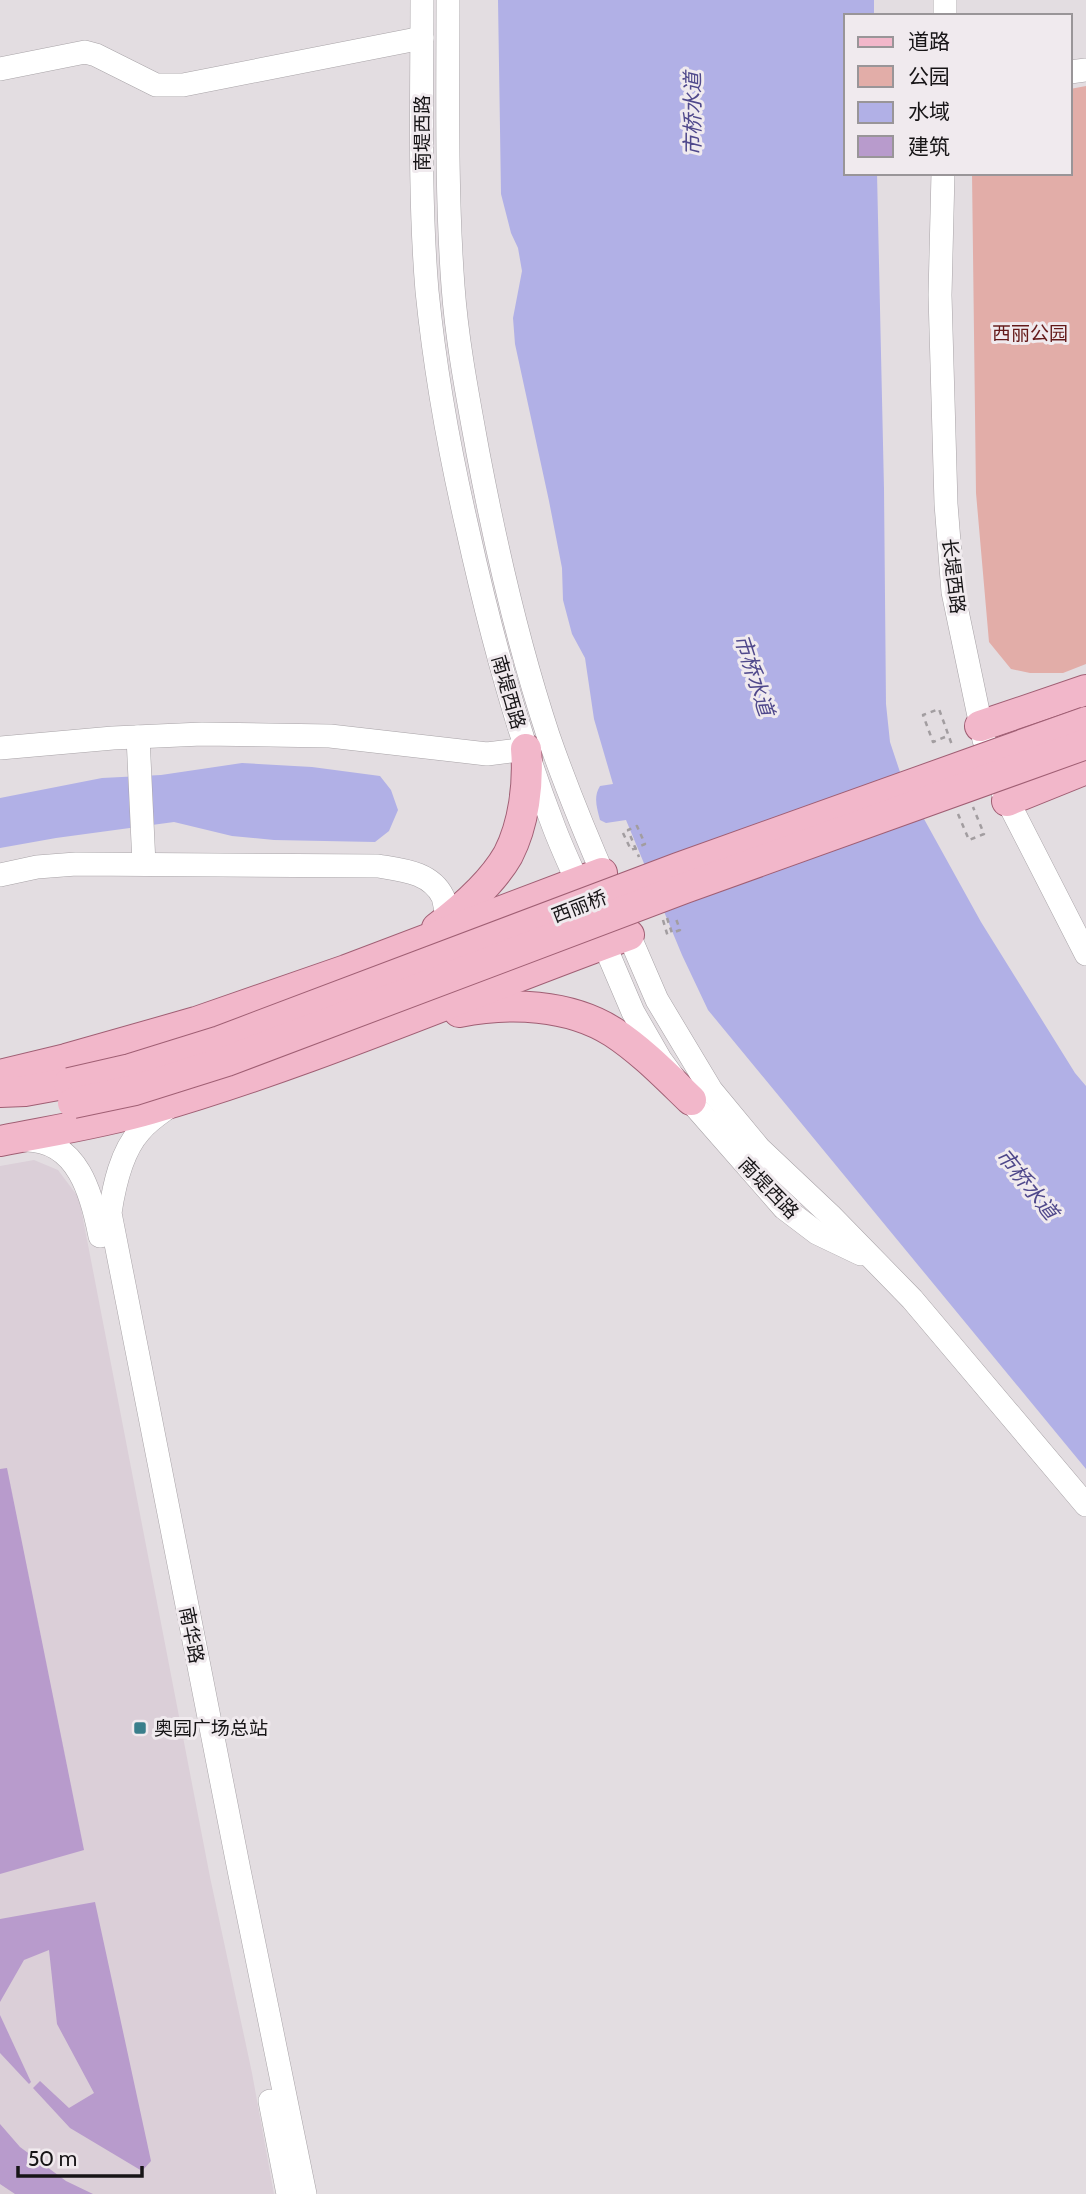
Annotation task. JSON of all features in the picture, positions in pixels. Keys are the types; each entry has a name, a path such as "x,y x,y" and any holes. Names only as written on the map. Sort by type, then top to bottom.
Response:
{"main road":[{"path":"980,726 1086,691"},
{"name":"西丽桥","path":"71,1093 130,1069 200,1048 678,868 1086,722"},
{"name":"西丽桥","path":"71,1093 135,1090 252,1052 685,888 1086,744"},
{"path":"407,947 448,920 494,874 508,854 524,800 526,749"},
{"path":"1007,801 1086,769"},
{"path":"0,1075 196,1022 590,879"},
{"path":"2,1136 147,1110 181,1100 313,1056 616,940"},
{"path":"397,1023 470,1010 512,1006 550,1009 573,1015 610,1030 627,1042 691,1100"},
{"path":"0,1091 71,1093"},
{"path":"2,1136 71,1093"}],"street":[{"name":"南堤西路","path":"422,0 421,166 427,289 433,343 458,490 499,660 526,749 552,823 590,879"},
{"name":"南堤西路","path":"448,0 447,165 453,286 471,418 501,563 527,664 576,814 590,879 616,940 633,1012 660,1059 691,1100 784,1208 817,1233 877,1262"},
{"path":"0,69 85,52 156,85 175,86 422,38"},
{"name":"长堤西路","path":"943,175 940,295 946,504 953,592 980,726 991,764 1007,801 1086,954"},
{"path":"973,681 992,701 1017,714"},
{"path":"0,748 202,734 330,736 486,754 526,749"},
{"path":"138,737 144,864"},
{"path":"0,875 37,867 76,864 378,866 406,871 433,884 443,897 448,920"},
{"name":"南堤西路","path":"616,940 657,1000 711,1090 759,1148 877,1262 1086,1505"},
{"name":"南华路","path":"181,1100 153,1118 139,1131 129,1146 121,1165 110,1213 305,2194"},
{"name":"南华路","path":"2,1136 48,1143 60,1151 82,1175 91,1195 288,2194"}],"path":[{"path":"945,737 933,742 923,715 939,709 952,745"},
{"path":"957,812 969,840 984,834 974,808"},
{"path":"623,833 631,850 638,847 645,844 637,826 628,830 632,840 636,850 641,860"}],"shaded area":[{"path":"34,1160 58,1170 79,1198 274,2194 0,2194 0,1166"}],"green space":[{"name":"西丽公园","path":"1086,86 1086,664 1063,673 1030,673 1011,669 989,642 976,493 972,175 1072,175 1072,89"}],"water":[{"name":"市桥水道","path":"498,0 874,0 874,14 844,14 844,175 877,175 886,704 890,742 903,781 981,922 1075,1073 1086,1086 1086,1469 708,1010 626,820 606,823 600,820 596,803 598,790 600,786 613,784 594,719 585,658 572,634 563,600 562,568 515,344 513,318 522,271 518,248 511,233 501,194"},
{"path":"242,763 312,767 380,776 391,790 398,810 389,831 375,842 274,840 232,836 174,822 0,848 0,798 102,778 161,775"}],"building":[{"path":"7,1468 84,1850 0,1874 0,1469"},
{"path":"95,1902 151,2161 142,2171 70,2128 33,2088 40,2081 69,2108 94,2093 57,2024 49,1950 24,1960 0,2002 0,1919"},
{"path":"0,2015 31,2082 29,2084 0,2053"},
{"path":"0,2124 20,2147 66,2181 93,2194 15,2194 0,2184"}],"place":[{"name":"奥园广场总站","path":"140,1728"}]}
